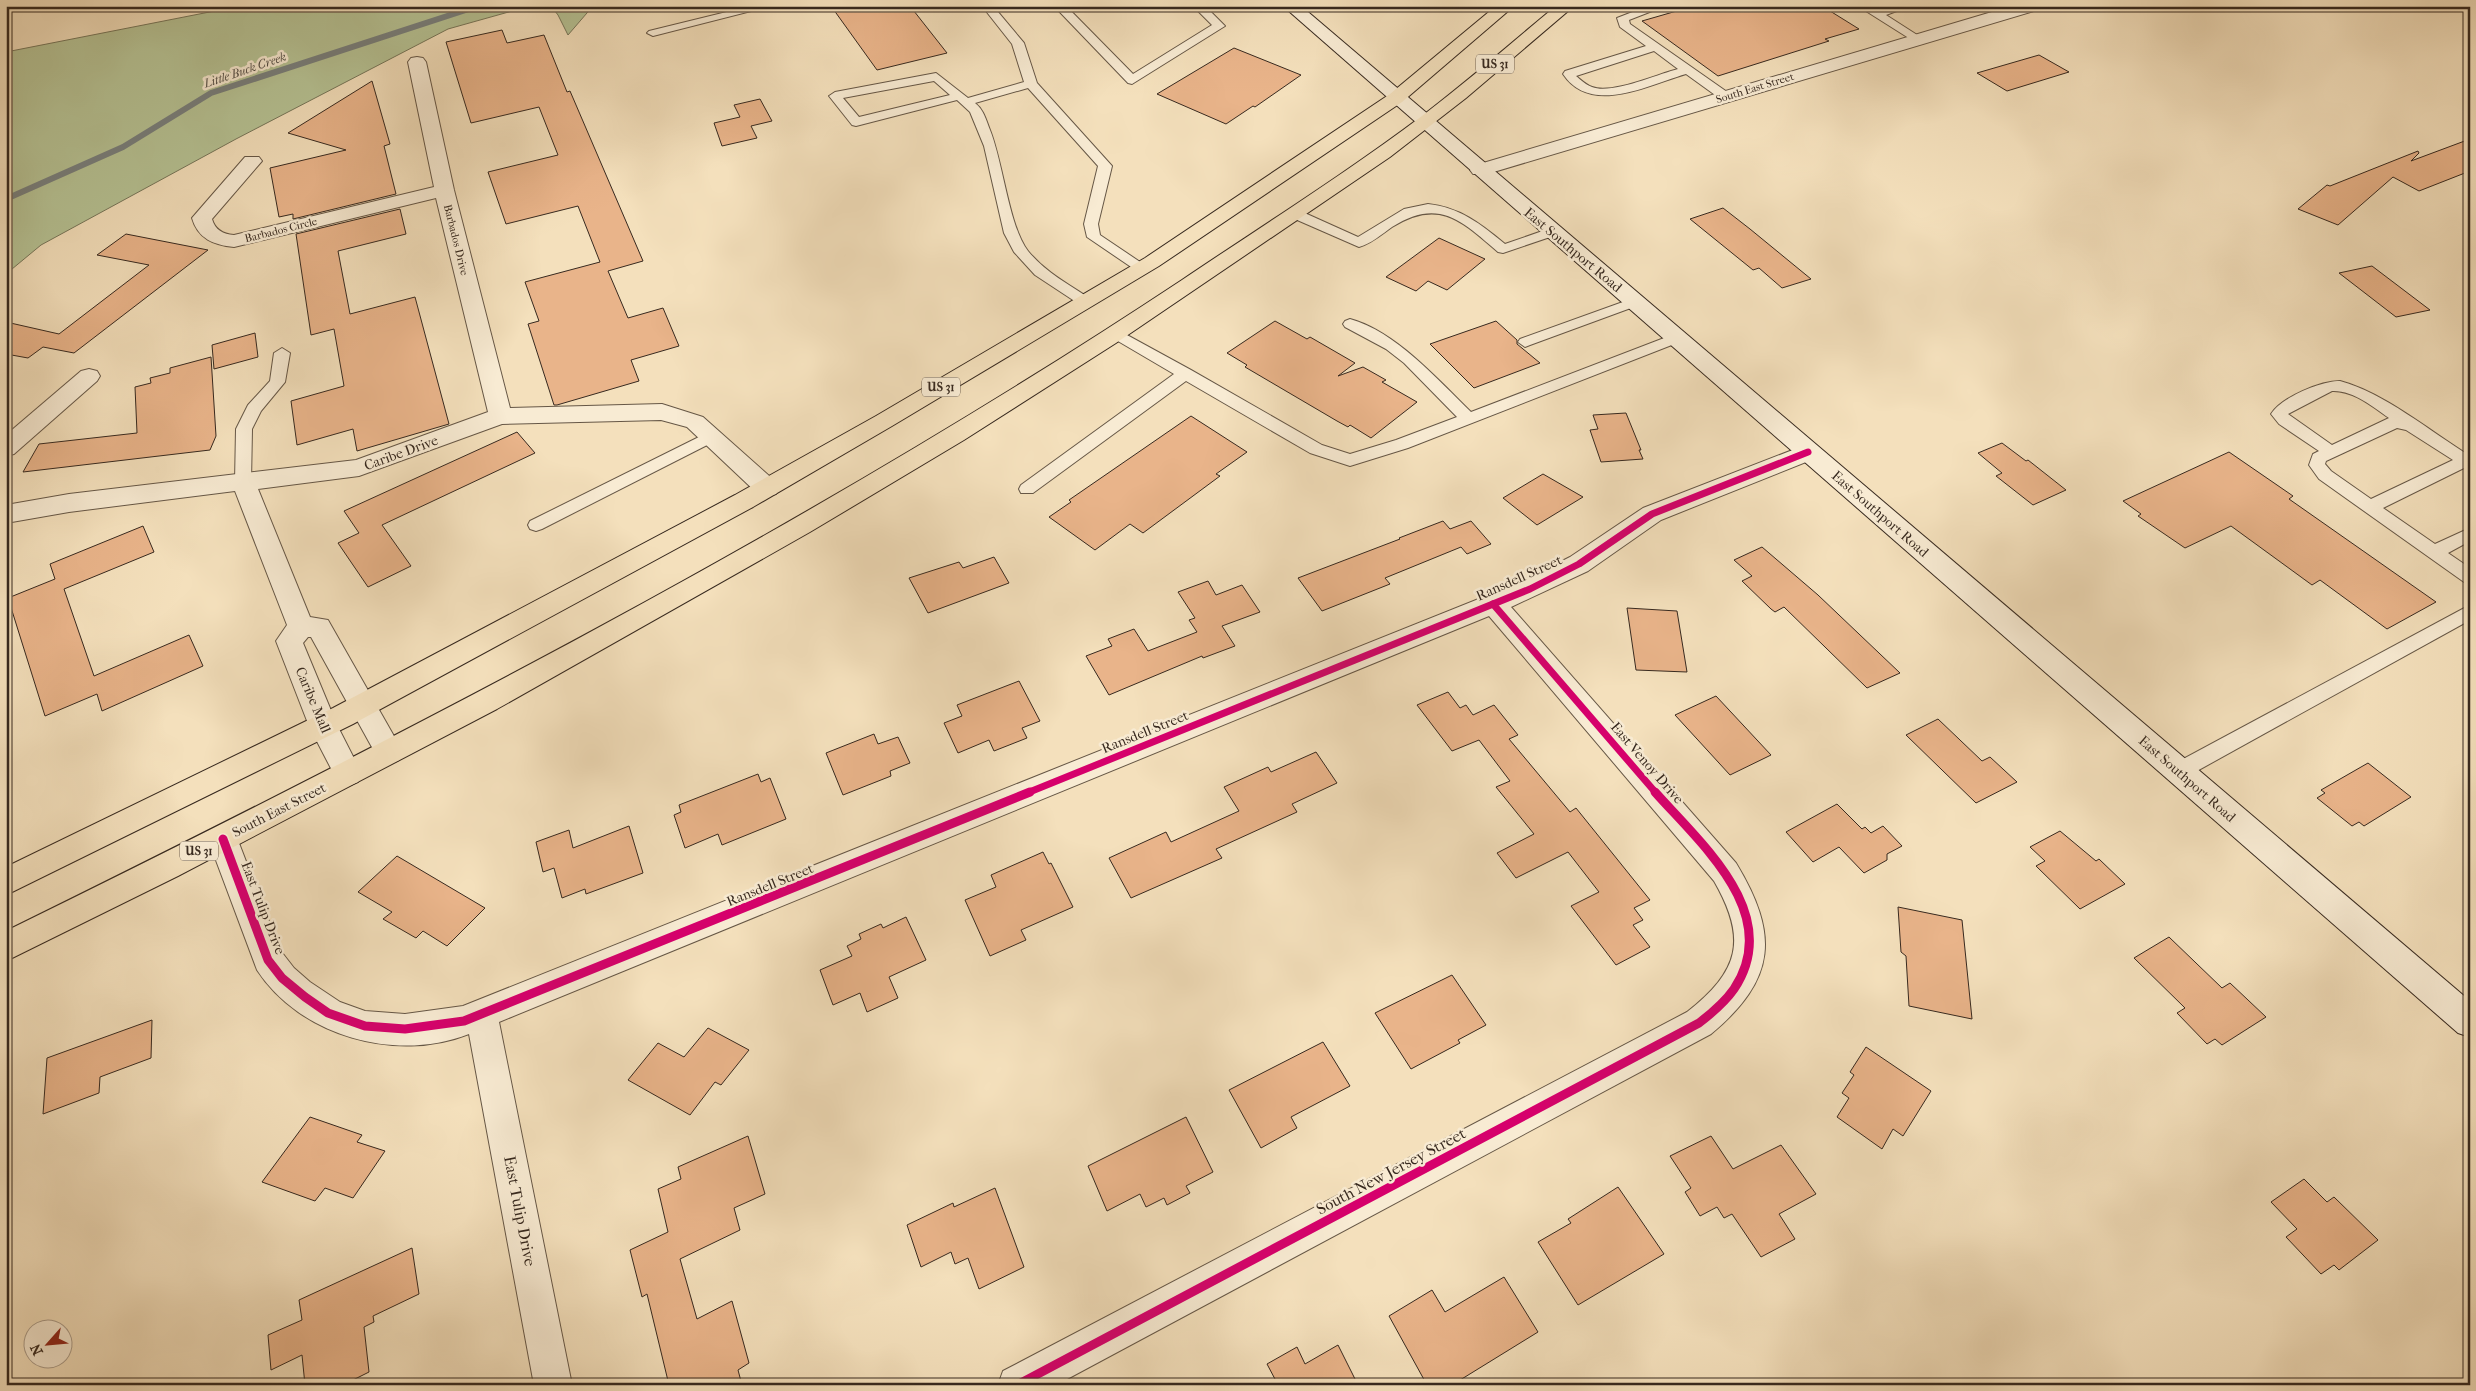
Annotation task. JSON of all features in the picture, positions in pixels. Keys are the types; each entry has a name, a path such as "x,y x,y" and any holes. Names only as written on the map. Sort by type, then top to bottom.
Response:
{"main road":[{"name":"US 31","path":"6,882 343,716 767,488 884,422 1142,268 1396,98 1506,6"},
{"name":"US 31","path":"389,752 690,592 1004,404 1116,334 1424,122 1566,6"},
{"name":"South East Street","path":"6,947 389,752"}],"street":[{"name":"East Southport Road","path":"1291,6 2470,1022"},
{"name":"South East Street","path":"1480,170 2031,6"},
{"name":"Barbados Drive","path":"417,62 444,190 500,416"},
{"name":"Barbados Circle","path":"252,161 202,218 211,234 221,240 234,241 444,190"},
{"path":"6,448 89,376"},
{"name":"Caribe Drive","path":"6,514 359,468 500,416 662,412 694,422 767,488"},
{"name":"Ransdell Street","path":"482,1016 1538,586 1570,569 1652,514 1808,452"},
{"path":"243,482 302,627"},
{"name":"East Venoy Drive","path":"1493,604 1725,872 1746,911 1751,954"},
{"name":"Caribe Mall","path":"348,774 343,716 319,627 302,627 289,642 343,716 389,752"},
{"name":"East Tulip Drive","path":"223,838 268,959 282,979 321,1010 347,1022 394,1030 428,1029 482,1016 553,1385"},
{"name":"South New Jersey Street","path":"1017,1385 1699,1023 1716,1010 1733,992 1751,954"}],"lane":[{"path":"653,33 766,6"},
{"path":"987,6 1018,43 1031,84 1104,166 1091,224 1094,237 1142,268"},
{"path":"1059,6 1132,80 1219,26 1198,6"},
{"path":"1660,6 1623,18 1622,21 1628,29 1726,97"},
{"path":"1863,6 1919,40"},
{"path":"1877,14 1905,6"},
{"path":"1655,48 1569,74 1579,84 1596,93 1622,88 1687,70"},
{"path":"1031,84 962,99 856,122 835,96 936,77 962,99 976,110 986,137 1011,233 1018,246 1040,272 1084,301"},
{"path":"1293,213 1359,243 1414,210 1434,208 1451,212 1476,226 1503,248 1551,232"},
{"path":"1525,342 1634,302"},
{"path":"1350,324 1391,346 1410,360 1468,418"},
{"path":"1116,334 1316,449 1350,460 1402,444 1676,338"},
{"path":"243,482 244,429 254,409 277,382 282,354"},
{"path":"1027,489 1186,374"},
{"path":"2331,452 2284,420 2279,414 2283,409 2332,386 2342,386 2355,391 2468,462"},
{"path":"2411,426 2395,422 2319,458 2317,465 2325,475 2470,577"},
{"path":"536,525 711,436"},
{"path":"2370,507 2468,462"},
{"path":"2434,552 2470,534"},
{"path":"2179,771 2470,612"}],"green space":[{"path":"240,6 530,6 448,29 236,139 41,245 6,274 6,52"},
{"path":"551,6 593,6 568,35"}],"building":[{"path":"831,6 910,6 947,53 877,70"},
{"path":"1694,6 1822,6 1859,29 1825,39 1829,41 1718,76 1642,21"},
{"path":"502,30 507,43 544,35 567,92 570,91 643,261 608,271 628,318 663,308 679,346 631,360 639,381 557,405 554,405 528,324 539,321 525,282 600,262 578,206 506,224 488,172 558,155 539,107 471,123 446,42"},
{"path":"1234,48 1301,75 1255,107 1253,106 1226,124 1157,94"},
{"path":"2039,55 2069,72 2007,91 1977,73"},
{"path":"372,81 390,144 384,146 396,194 293,219 293,214 279,217 270,168 346,150 288,133"},
{"path":"760,99 772,121 751,126 757,138 722,146 714,123 740,117 734,105"},
{"path":"2470,139 2470,171 2419,191 2393,177 2338,225 2298,209 2327,185 2330,186 2418,151 2419,153 2411,161"},
{"path":"1723,208 1811,279 1782,288 1759,268 1753,270 1690,219"},
{"path":"400,209 406,234 338,251 350,314 415,297 449,424 357,451 353,429 297,445 291,401 344,386 334,329 311,335 296,234"},
{"path":"126,234 208,250 74,353 43,347 28,358 6,354 6,322 59,334 149,265 97,255"},
{"path":"1439,238 1485,259 1447,290 1428,281 1416,291 1386,277"},
{"path":"2372,266 2430,310 2396,317 2339,273"},
{"path":"1275,321 1307,339 1310,337 1355,363 1338,376 1363,367 1386,380 1382,382 1417,402 1371,438 1350,425 1348,427 1337,421 1245,367 1247,365 1227,353"},
{"path":"1496,321 1517,340 1517,344 1540,363 1474,388 1430,344"},
{"path":"255,333 258,357 214,369 212,345"},
{"path":"211,357 216,436 210,450 23,472 39,444 137,433 135,387 151,383 150,378 170,373 170,368"},
{"path":"1626,413 1643,459 1601,462 1590,430 1598,429 1593,415"},
{"path":"1191,416 1247,452 1216,474 1220,476 1143,533 1130,524 1095,550 1049,517 1071,502 1069,500"},
{"path":"517,432 535,453 382,525 411,566 368,587 338,543 359,533 344,511"},
{"path":"2002,443 2026,461 2028,460 2066,490 2033,505 1996,476 2002,473 1978,453"},
{"path":"2229,452 2293,496 2289,499 2436,602 2387,629 2320,580 2312,585 2231,526 2185,548 2138,516 2141,514 2123,501"},
{"path":"1543,474 1583,497 1537,525 1503,498"},
{"path":"1443,521 1450,529 1471,521 1491,544 1467,554 1461,547 1385,578 1390,584 1322,611 1298,578 1400,539"},
{"path":"143,526 154,552 64,589 94,676 189,635 203,666 102,711 97,694 45,716 8,598 55,579 50,564"},
{"path":"1762,547 1818,595 1900,673 1867,688 1784,607 1775,612 1771,609 1742,581 1752,576 1734,560"},
{"path":"994,557 1009,583 928,613 909,578 959,562 963,568"},
{"path":"1208,581 1216,595 1242,585 1260,612 1222,626 1235,646 1203,658 1202,656 1109,695 1086,656 1112,646 1108,639 1134,629 1148,651 1197,632 1189,620 1195,618 1178,592"},
{"path":"1627,608 1677,611 1687,672 1636,670"},
{"path":"1019,681 1040,721 1022,728 1027,738 994,751 989,740 958,753 944,723 962,716 957,705"},
{"path":"1448,692 1460,708 1466,705 1473,715 1494,705 1518,735 1509,739 1570,812 1576,808 1650,900 1634,908 1643,920 1633,925 1650,947 1616,965 1571,906 1599,892 1568,852 1516,878 1497,853 1534,834 1496,787 1510,781 1479,740 1452,751 1417,705"},
{"path":"1716,696 1771,755 1730,775 1675,715"},
{"path":"1938,719 1982,761 1990,757 2017,782 1976,803 1906,735"},
{"path":"874,734 878,744 898,737 910,763 890,771 891,776 843,795 826,753"},
{"path":"1316,752 1337,783 1292,804 1297,812 1216,849 1222,858 1131,898 1109,858 1166,832 1171,842 1239,811 1224,787 1268,767 1271,772"},
{"path":"2368,763 2411,797 2364,826 2359,822 2352,826 2317,798 2325,793 2321,790"},
{"path":"758,774 761,782 770,778 786,819 722,845 718,834 685,848 674,815 681,812 679,805"},
{"path":"1837,804 1862,829 1865,827 1871,833 1883,826 1902,846 1887,854 1887,860 1864,873 1839,847 1813,862 1786,832"},
{"path":"629,826 643,873 586,894 585,889 562,898 554,868 543,872 536,842 569,830 573,848"},
{"path":"2060,831 2096,861 2099,859 2125,884 2080,909 2036,866 2045,861 2030,847"},
{"path":"1043,852 1049,864 1051,863 1073,907 1021,930 1026,940 990,956 965,900 996,887 991,875"},
{"path":"397,856 485,908 447,946 423,931 416,938 383,919 392,912 358,892"},
{"path":"1898,907 1962,920 1972,1019 1909,1006 1906,956 1901,952"},
{"path":"906,917 926,960 889,977 898,998 867,1012 860,993 833,1005 820,970 852,956 847,946 861,939 859,934 881,924 883,928"},
{"path":"2169,937 2222,988 2230,983 2266,1017 2222,1045 2215,1039 2207,1044 2177,1013 2185,1008 2134,958"},
{"path":"1452,975 1486,1025 1458,1040 1460,1043 1411,1069 1375,1013"},
{"path":"152,1020 151,1058 100,1077 99,1093 43,1114 47,1058"},
{"path":"708,1028 749,1050 721,1085 715,1082 690,1115 628,1080 658,1043 684,1057"},
{"path":"1323,1042 1350,1086 1291,1117 1297,1128 1261,1148 1229,1090"},
{"path":"1866,1047 1931,1091 1903,1136 1893,1129 1882,1149 1837,1117 1849,1098 1842,1093 1854,1075 1850,1072"},
{"path":"310,1117 362,1135 357,1142 385,1151 353,1198 325,1188 315,1201 262,1182"},
{"path":"1186,1117 1213,1172 1186,1186 1190,1193 1167,1205 1164,1198 1146,1207 1140,1194 1107,1211 1088,1166"},
{"path":"748,1136 765,1194 734,1208 740,1230 680,1259 697,1319 732,1301 749,1363 738,1370 742,1385 669,1385 647,1294 642,1297 630,1250 668,1232 658,1189 681,1179 678,1167"},
{"path":"1711,1136 1733,1169 1781,1145 1816,1194 1779,1214 1795,1239 1761,1257 1732,1214 1724,1218 1717,1207 1700,1216 1685,1192 1691,1188 1670,1156"},
{"path":"2304,1179 2327,1202 2334,1197 2378,1240 2339,1270 2334,1265 2321,1274 2286,1237 2297,1229 2271,1202"},
{"path":"1618,1187 1664,1254 1578,1305 1538,1242 1571,1223 1568,1219"},
{"path":"995,1188 1024,1267 979,1289 968,1258 955,1264 951,1252 921,1267 907,1225 953,1203 954,1207"},
{"path":"412,1248 419,1294 373,1316 374,1322 364,1327 369,1372 343,1385 305,1385 302,1355 271,1370 268,1335 302,1320 299,1300"},
{"path":"1504,1277 1538,1332 1452,1385 1427,1385 1389,1316 1432,1290 1445,1312"},
{"path":"1338,1345 1358,1385 1270,1385 1276,1381 1267,1364 1297,1347 1305,1364"}],"waterway":[{"name":"Little Buck Creek","path":"6,199 123,147 211,93 478,6"}],"cycle path":[{"path":"223,839 268,960 282,978 311,1002 328,1013 347,1021 385,1029 424,1028 464,1021 1530,589 1579,564 1652,514 1808,452"},
{"path":"1017,1385 1699,1023 1719,1007 1734,990 1744,972 1749,954 1750,935 1746,915 1738,894 1725,872 1493,604"}]}
